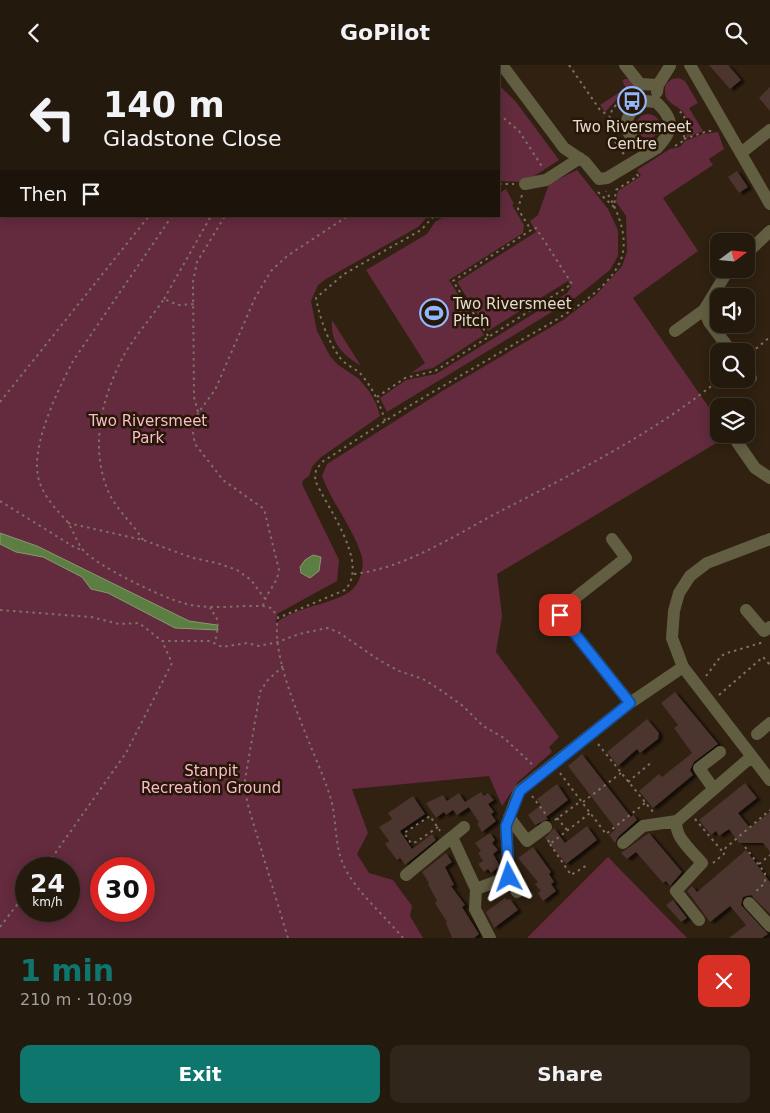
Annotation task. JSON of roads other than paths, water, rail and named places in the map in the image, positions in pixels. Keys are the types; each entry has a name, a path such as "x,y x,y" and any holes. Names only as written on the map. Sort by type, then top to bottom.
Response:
{"street":[{"path":"502,65 564,148 580,158 599,179 607,178 658,148 668,137 671,121 665,111 656,102 645,101 635,106 628,117 627,130 633,140 645,147 658,148"},
{"path":"625,65 640,84 658,85"},
{"path":"656,102 658,85 670,65"},
{"path":"690,65 770,203"},
{"path":"741,153 770,130"},
{"path":"525,184 549,178 580,158"},
{"path":"755,245 770,231"},
{"path":"675,331 704,310 724,278"},
{"path":"704,310 709,322 725,343"},
{"path":"738,443 755,469 769,477"},
{"path":"612,539 626,558 575,598 560,615 630,703"},
{"path":"770,539 707,563 690,576 679,593 674,611 672,638 683,667 770,780"},
{"path":"746,611 764,631 770,627"},
{"path":"517,892 509,877 506,826 520,791 589,734 683,667"},
{"path":"757,734 770,723"},
{"path":"714,788 699,768 720,752"},
{"path":"699,920 676,891 702,863 678,835 675,827 677,821 687,810 751,757"},
{"path":"509,817 527,841 544,829"},
{"path":"623,843 643,826 677,821"},
{"path":"406,875 464,827"},
{"path":"450,839 476,889 475,909 490,938"},
{"path":"476,889 509,877"},
{"path":"749,903 770,926"}],"place":[{"name":"Two Riversmeet Centre","path":"632,101"},
{"name":"Two Riversmeet Pitch","path":"434,313"}],"park label":[{"name":"Two Riversmeet Park","path":"148,430"},
{"name":"Stanpit Recreation Ground","path":"211,780"}]}
